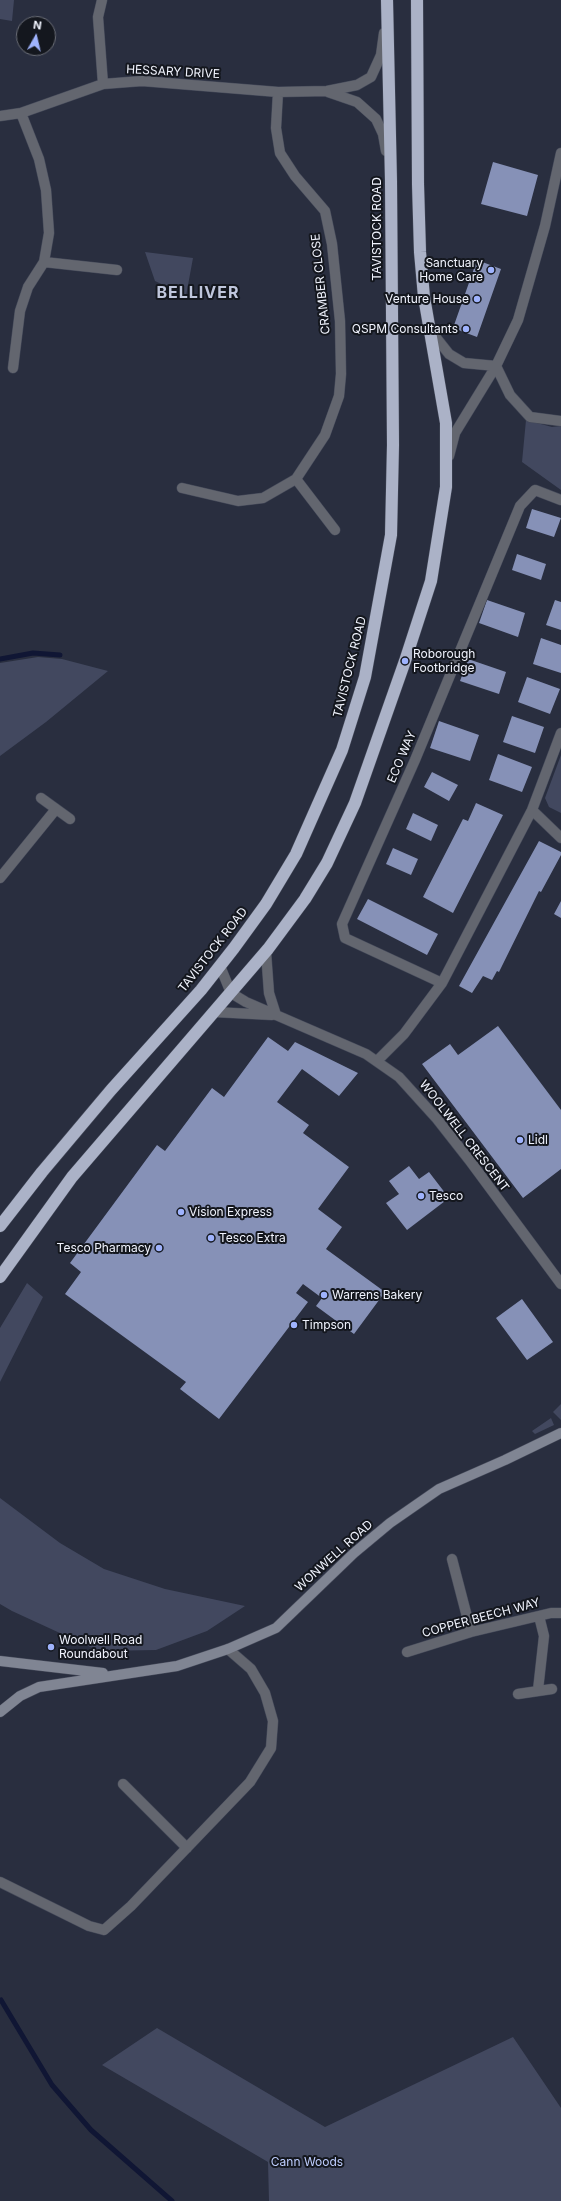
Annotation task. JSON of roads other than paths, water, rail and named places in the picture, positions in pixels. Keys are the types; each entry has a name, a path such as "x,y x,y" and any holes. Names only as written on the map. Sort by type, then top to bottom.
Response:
{"highway":[{"path":"0,1277 72,1177 266,952 305,899 327,863 355,803 403,668 431,581 446,487 446,423 423,282 418,207 417,0"},
{"name":"TAVISTOCK ROAD","path":"0,1226 101,1102 201,990 266,904 296,854 340,757 365,677 391,534 393,446 391,181 387,3"}],"street":[{"path":"102,0 98,17 103,84"},
{"name":"HESSARY DRIVE","path":"0,116 21,113 103,84 136,81 278,92 327,92 358,85 371,77 381,55 387,3"},
{"name":"CRAMBER CLOSE","path":"182,488 238,501 263,498 296,479 325,435 339,396 341,374 340,321 332,244 325,211 295,176 280,153 276,128 278,92"},
{"name":"HESSARY DRIVE","path":"327,92 357,102 376,119 383,134 391,181"},
{"path":"13,368 20,311 28,287 44,262 50,233 46,190 39,159 21,113"},
{"path":"446,466 455,433 496,366 518,320 545,226 561,153"},
{"path":"44,262 117,270"},
{"path":"430,330 449,354 464,363 496,366"},
{"path":"496,366 510,395 530,417 561,421"},
{"path":"296,479 335,530"},
{"name":"ECO WAY","path":"442,983 346,938 342,924 415,760 506,535 520,506 534,490 561,500"},
{"path":"377,1061 404,1034 442,983 532,810 561,733"},
{"path":"41,798 70,819"},
{"path":"0,878 56,809"},
{"path":"532,810 560,835"},
{"path":"266,952 269,993 276,1015"},
{"path":"220,966 231,993 276,1015"},
{"name":"WOOLWELL CRESCENT","path":"214,1012 232,1015 276,1015 377,1061 399,1077 437,1120 561,1284"},
{"name":"WONWELL ROAD","path":"0,1712 20,1696 39,1687 177,1666 228,1649 276,1628 360,1548 390,1523 439,1488 506,1460 561,1433"},
{"path":"452,1559 470,1632"},
{"name":"COPPER BEECH WAY","path":"408,1652 470,1632 539,1616 561,1613"},
{"path":"538,1690 544,1636 539,1616"},
{"path":"0,1882 89,1926 104,1930 131,1906 250,1782 271,1748 273,1721 265,1693 251,1669 228,1649"},
{"name":"WONWELL ROAD","path":"0,1661 117,1675"},
{"path":"518,1694 552,1689"},
{"path":"123,1784 187,1848"}],"waterway":[{"path":"0,659 33,653 60,655"},
{"path":"1,2000 52,2085 91,2130 172,2201"}],"place":[{"name":"Sanctuary Home Care","path":"491,270"},
{"name":"Venture House","path":"477,299"},
{"name":"QSPM Consultants","path":"466,329"},
{"name":"Roborough Footbridge","path":"405,661"},
{"name":"Lidl","path":"520,1140"},
{"name":"Tesco","path":"421,1196"},
{"name":"Vision Express","path":"181,1212"},
{"name":"Tesco Extra","path":"211,1238"},
{"name":"Tesco Pharmacy","path":"159,1248"},
{"name":"Warrens Bakery","path":"324,1295"},
{"name":"Timpson","path":"294,1325"},
{"name":"Woolwell Road Roundabout","path":"51,1647"}],"district":[{"name":"BELLIVER","path":"198,293"}],"park label":[{"name":"Cann Woods","path":"307,2162"}]}
